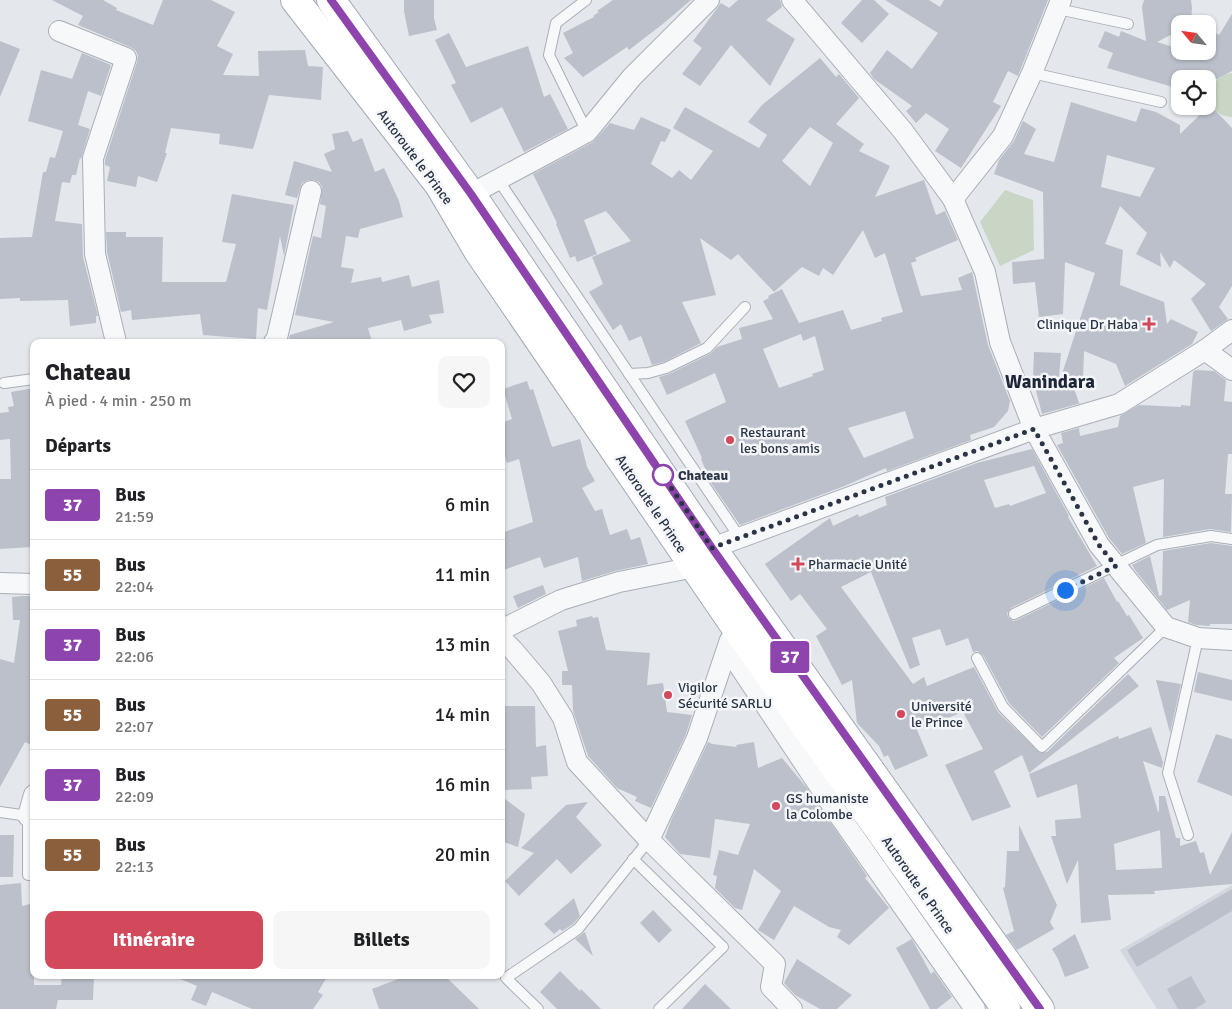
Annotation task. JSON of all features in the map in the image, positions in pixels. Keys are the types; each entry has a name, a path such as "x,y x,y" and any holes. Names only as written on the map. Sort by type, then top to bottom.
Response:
{"main road":[{"name":"Autoroute le Prince","path":"295,0 439,185 478,251 703,557 1040,1009"},
{"name":"Autoroute le Prince","path":"331,0 471,194 703,557 731,637 971,982 1006,1009"}],"street":[{"path":"471,194 587,132 632,77 710,0"},
{"path":"792,0 903,131 953,199 985,272 1000,342 1034,429 1099,545 1166,627 1198,638 1232,640"},
{"path":"953,199 1002,136 1032,73 1059,4"},
{"path":"59,31 126,58 93,158 95,254 115,339"},
{"path":"277,339 311,190"},
{"path":"505,628 562,600 703,557 740,538 1034,429 1119,404 1206,350 1232,330"},
{"path":"1206,350 1232,370"},
{"path":"0,583 30,584"},
{"path":"649,840 697,738 731,637"},
{"path":"505,642 541,684 563,718 577,762 649,840 775,964 771,988 792,1009"},
{"path":"28,816 30,809"},
{"path":"971,982 975,1009"}],"lane":[{"path":"286,0 346,83"},
{"path":"586,0 556,23 549,55 587,132"},
{"path":"1059,4 1128,24"},
{"path":"1032,73 1161,102"},
{"path":"410,166 439,185"},
{"path":"498,180 740,538"},
{"path":"629,374 648,373 666,368 707,348 745,308"},
{"path":"4,383 30,380"},
{"path":"1014,614 1157,545 1211,536 1232,538"},
{"path":"977,658 1003,707 1042,747 1166,627"},
{"path":"1188,835 1168,773 1198,638"},
{"path":"0,812 28,816 28,875 30,875"},
{"path":"538,1009 506,978 578,929 649,840"},
{"path":"633,859 724,947 659,1009"}],"shaded area":[{"path":"1232,885 1232,1009 1157,1009 1120,950"}],"green space":[{"path":"1232,73 1232,117 1222,115 1216,111 1216,81"},
{"path":"1005,190 1033,200 1034,250 1000,266 980,222"}],"building":[{"path":"52,0 103,0 117,8 116,10 153,25 163,0 211,0 235,12 217,46 233,54 223,75 259,76 258,51 305,50 308,66 323,67 321,100 269,95 253,149 219,144 220,134 171,128 165,153 167,153 157,182 138,176 136,187 107,181 110,167 105,165 105,160 138,55 130,47 78,25 83,16"},
{"path":"404,0 434,0 434,18 437,30 409,36 404,11"},
{"path":"613,0 691,0 629,50 627,47 583,77 564,58 573,53 563,33 594,17 599,12 597,11"},
{"path":"738,0 780,0 782,7 766,20 795,39 770,86 731,45 700,86 682,74 702,48 693,41 721,3 729,8"},
{"path":"862,0 874,0 889,14 862,43 841,23"},
{"path":"885,0 929,0 940,7 944,0 1048,0 1018,76 1008,71 993,102 1001,106 961,168 935,151 949,129 926,113 916,123 906,111 912,106 874,79 870,73 887,50 912,69 938,33"},
{"path":"1144,0 1191,0 1191,15 1171,15 1171,35 1157,42 1171,46 1171,60 1216,60 1216,33 1219,35 1232,14 1232,71 1216,79 1216,70 1171,70 1171,86 1107,68 1113,53 1098,47 1105,31 1119,37 1121,31 1146,41 1142,7"},
{"path":"449,33 466,67 528,46 544,97 550,94 568,129 524,152 502,107 471,123 451,85 456,83 435,40"},
{"path":"0,41 20,49 0,97"},
{"path":"82,53 111,65 101,96 88,91 78,125 90,129 76,175 72,175 70,183 62,182 55,221 82,224 83,257 98,316 96,316 96,323 70,326 68,300 20,301 20,298 0,299 0,238 32,237 43,172 46,172 50,157 55,158 63,131 28,121 41,70 72,79"},
{"path":"820,58 836,77 839,74 859,98 836,124 864,144 859,151 890,166 875,197 924,180 936,215 945,211 958,240 915,258 917,261 911,263 921,296 962,290 958,278 972,272 988,345 1010,401 1008,411 994,427 970,435 971,440 887,471 886,468 842,487 740,525 711,483 685,421 726,402 715,373 667,395 659,377 710,354 717,347 742,339 739,328 773,319 763,301 769,298 768,296 782,289 799,323 843,310 851,330 882,321 881,318 903,312 885,253 875,258 863,230 833,275 823,268 819,276 802,267 774,292 738,254 731,260 700,238 716,295 682,302 701,343 664,362 652,365 641,336 629,341 621,324 613,330 589,292 603,284 592,257 631,241 606,211 584,220 597,254 577,262 575,256 570,258 557,223 533,174 593,142 610,123 634,130 641,117 671,130 665,142 661,141 651,164 672,178 679,170 691,180 713,151 673,128 685,107 759,148 767,135 748,122 762,105","holes":["810,127 833,143 810,186 782,161","801,334 803,341 815,336 824,370 779,388 763,349","905,411 914,438 864,458 848,428"]},
{"path":"1071,102 1136,122 1141,108 1156,112 1180,125 1180,134 1200,115 1216,115 1216,111 1232,128 1232,286 1219,307 1228,319 1211,331 1191,299 1206,284 1174,260 1170,268 1160,252 1161,267 1136,254 1147,233 1120,206 1105,244 1123,250 1120,285 1164,302 1167,324 1171,319 1198,332 1192,344 1125,386 1116,364 1084,351 1083,379 1071,379 1079,403 1081,403 1042,414 1033,379 1034,352 1061,353 1059,376 1061,377 1095,273 1065,262 1063,314 1039,317 1035,282 1013,284 1012,262 1044,259 1043,192 994,174 999,160 1014,141 1023,121 1036,129 1024,154 1054,162","holes":["1107,155 1155,168 1140,197 1101,187"]},
{"path":"348,131 353,142 362,138 375,172 384,168 399,201 403,217 360,229 358,238 346,236 341,267 354,269 351,283 381,277 382,282 409,275 412,287 439,280 444,313 429,315 432,323 404,331 401,320 368,328 371,339 289,339 290,335 334,322 295,315 313,236 321,238 326,206 320,204 322,187 319,182 308,180 302,183 297,198 285,195 294,161 332,172 324,154 335,149 332,134"},
{"path":"232,194 294,205 284,256 280,236 267,310 258,308 256,339 203,335 200,314 132,320 131,310 121,312 107,252 106,232 126,232 126,237 163,237 162,282 226,282 236,244 222,242"},
{"path":"1196,370 1214,371 1226,380 1224,401 1232,402 1232,454 1228,454 1225,494 1232,494 1231,532 1210,529 1163,537 1164,479 1133,487 1146,543 1122,554 1109,538 1057,445 1063,443 1061,433 1079,428 1080,436 1118,427 1120,416 1139,405 1190,406 1193,372"},
{"path":"527,381 530,390 533,389 552,447 580,439 587,467 595,481 582,488 595,511 602,509 610,535 627,529 631,540 640,537 648,564 582,581 578,557 544,568 540,557 505,570 505,532 533,522 519,459 507,463 505,456 505,422 512,419 505,396 505,388"},
{"path":"30,389 30,547 0,549 0,479 11,479 10,439 0,440 0,413 9,412 8,407 14,406 11,392"},
{"path":"1032,449 1068,517 1097,566 1011,608 1007,613 1008,617 1013,621 1017,620 1104,578 1117,602 1127,616 1129,615 1143,638 1114,658 1119,663 1042,737 1009,703 983,655 978,651 973,652 968,638 946,646 940,629 912,638 920,665 910,669 871,572 841,587 913,684 924,677 927,686 974,667 998,712 1040,753 1047,752 1128,674 1139,686 1029,773 1022,755 994,771 1011,807 972,821 945,765 983,749 963,712 917,730 928,756 895,770 888,755 884,757 879,746 857,723 852,680 842,685 816,636 827,629 800,594 791,601 765,564 830,518 833,526 858,514 859,517 887,505 885,497 977,463","holes":["1034,466 1046,493 1010,506 1009,504 995,508 984,480"]},
{"path":"1211,543 1232,546 1232,624 1210,624 1210,626 1196,625 1188,622 1190,600 1167,610 1132,565 1150,556 1159,596 1162,595 1163,551"},
{"path":"543,585 546,594 518,608 513,596"},
{"path":"30,596 30,744 25,742 0,787 0,659 14,663 20,620 13,620 12,597"},
{"path":"592,616 593,618 598,617 606,650 650,653 647,685 663,683 667,712 692,715 686,734 651,808 635,801 637,797 617,788 588,756 573,711 572,685 562,685 562,671 568,671 558,631 577,626 576,620"},
{"path":"1198,672 1232,680 1232,701 1194,692"},
{"path":"1156,680 1181,684 1170,733"},
{"path":"505,706 535,706 536,747 546,745 548,776 531,777 532,789 505,790"},
{"path":"1151,727 1163,762 1162,768 1143,761 1158,812 1159,796 1165,796 1176,838 1180,838 1180,846 1196,841 1200,853 1204,852 1210,875 1232,832 1232,884 1154,891 1155,894 1108,895 1111,920 1081,923 1078,860 1067,884 1051,836 1056,836 1055,820 1081,818 1077,784 1037,798 1029,774 1118,736 1119,739","holes":["1160,830 1162,868 1116,870 1114,844"]},
{"path":"1216,734 1232,739 1232,796 1197,782"},
{"path":"708,742 737,747 736,745 754,742 758,768 782,758 807,788 867,876 865,878 889,908 849,945 837,937 841,930 829,927 794,906 774,940 758,930 781,891 754,869 742,910 735,908 715,888 717,876 713,875 719,850 738,855 750,824 715,819 710,858 680,854 665,837"},
{"path":"505,799 525,814 518,847 505,842"},
{"path":"588,802 576,817 602,845 571,874 557,859 519,896 505,881 534,853 521,848 566,805"},
{"path":"1019,825 1057,905 1050,922 1054,929 1017,950 1006,935 1014,931 1003,888 1005,887 1007,851 1019,851"},
{"path":"0,835 14,835 13,877 0,877"},
{"path":"21,883 22,906 30,904 30,979 34,979 34,985 61,985 62,979 94,979 93,1000 58,1000 56,1009 0,1009 0,885"},
{"path":"1232,889 1232,911 1137,967 1127,950"},
{"path":"574,898 580,916 573,924 562,931 560,929 554,934 544,924"},
{"path":"653,910 672,930 659,943 640,923"},
{"path":"585,932 593,956 575,939"},
{"path":"1075,934 1089,968 1065,977 1052,949"},
{"path":"912,939 931,974 934,971 952,997 937,1009 930,1009 896,948"},
{"path":"797,959 852,995 837,1009 820,1009 795,995 784,983"},
{"path":"560,971 601,1009 557,1009 540,992"},
{"path":"1191,976 1206,1002 1195,1009 1178,1009 1167,989"},
{"path":"180,979 326,979 318,992 323,995 313,1009 252,1009 212,992 206,1006 191,1000 197,986"},
{"path":"398,979 448,979 479,1009 379,1009 372,989"},
{"path":"705,984 731,1009 682,1009"}],"bus line":[{"name":"37","path":"331,0 471,194 712,548 1040,1009"}],"place":[{"name":"Clinique Dr Haba","path":"1149,324"},
{"name":"Restaurant les bons amis","path":"730,440"},
{"name":"Chateau","path":"663,475"},
{"name":"Pharmacie Unité","path":"798,564"},
{"name":"Vigilor Sécurité SARLU","path":"668,695"},
{"name":"Université le Prince","path":"901,714"},
{"name":"GS humaniste la Colombe","path":"776,806"}],"district":[{"name":"Wanindara","path":"1050,382"}],"route":[{"path":"663,475 657,467 712,548 1034,429 1099,545 1116,566 1065,590"}]}
